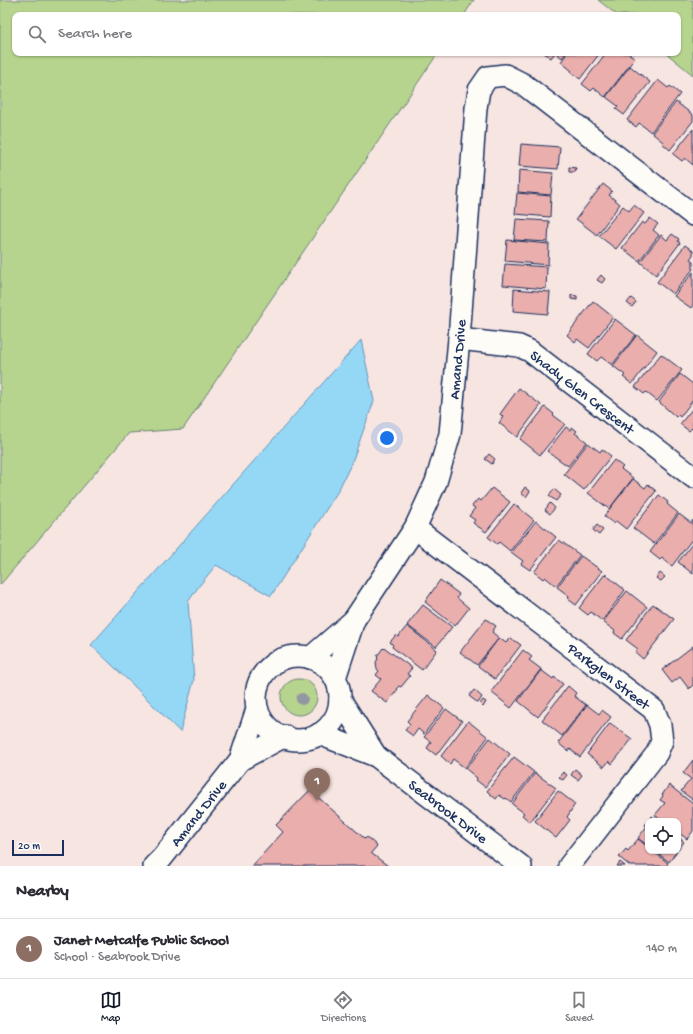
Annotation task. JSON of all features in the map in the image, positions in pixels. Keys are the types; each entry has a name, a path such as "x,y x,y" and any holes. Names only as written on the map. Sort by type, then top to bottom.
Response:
{"street":[{"name":"Amand Drive","path":"335,678 354,620 415,528 436,482 450,434 459,339 476,108 479,90 488,77 505,75 523,84 693,215"},
{"name":"Shady Glen Crescent","path":"459,339 511,344 530,351 693,477"},
{"name":"Parkglen Street","path":"415,528 654,710 660,725 662,741 657,753 569,866"},
{"name":"Amand Drive","path":"310,658 354,620"},
{"path":"299,656 310,658 320,662 329,669 335,678 339,688 340,699 338,709 334,719 327,728 319,734 298,740 277,734 268,727 262,719 256,698 257,687 261,676 277,661 288,657 299,656"},
{"name":"Seabrook Drive","path":"340,699 376,756"},
{"name":"Amand Drive","path":"154,866 240,760 258,709"},
{"name":"Seabrook Drive","path":"319,734 376,756 521,866"},
{"name":"Amand Drive","path":"240,760 285,736"}],"green space":[{"path":"0,0 474,0 466,12 12,12 12,56 436,56 183,429 129,433 0,585"},
{"path":"598,0 693,0 693,75 670,56 681,56 681,12 613,12"},
{"path":"299,679 309,682 314,687 317,697 314,707 309,712 299,715 289,712 284,707 281,697 284,687 289,682"}],"water":[{"path":"361,340 374,401 352,462 338,491 271,596 216,565 188,602 194,680 180,732 91,645"}],"building":[{"path":"565,56 598,56 580,79 561,62"},
{"path":"604,56 632,56 635,58 605,97 594,88 591,91 582,84"},
{"path":"630,66 650,82 624,115 616,109 618,106 606,97"},
{"path":"658,80 668,88 670,86 680,94 651,132 639,123 636,127 627,120"},
{"path":"676,102 693,115 693,121 670,150 652,133"},
{"path":"693,129 693,165 685,158 682,161 673,154"},
{"path":"521,144 560,147 558,169 519,166"},
{"path":"569,167 576,168 575,172 569,172"},
{"path":"519,170 553,173 551,195 518,192"},
{"path":"603,184 612,191 609,195 620,204 597,235 576,219"},
{"path":"517,193 551,196 550,217 515,214"},
{"path":"634,205 644,213 616,249 599,236 623,206 629,211"},
{"path":"650,218 658,224 653,230 659,235 639,261 622,248 642,222 645,224"},
{"path":"516,219 549,221 548,242 514,240"},
{"path":"672,234 679,239 678,241 680,243 656,275 640,262 661,235 667,240"},
{"path":"507,240 549,244 548,265 505,261"},
{"path":"685,245 693,251 693,255 690,259 693,261 693,269 673,294 657,282"},
{"path":"505,264 547,267 546,289 503,285"},
{"path":"693,272 693,305 691,308 674,296"},
{"path":"601,275 605,279 602,283 597,280"},
{"path":"514,289 550,292 548,314 513,311"},
{"path":"571,295 577,296 577,300 571,299"},
{"path":"631,298 636,302 632,307 627,303"},
{"path":"593,301 613,317 589,348 577,339 575,342 567,335"},
{"path":"615,319 636,335 612,365 601,357 597,361 588,354"},
{"path":"637,335 657,351 632,384 623,377 625,375 613,366"},
{"path":"661,354 682,370 657,401 646,392 644,394 635,387"},
{"path":"680,374 693,384 693,400 680,417 678,415 676,417 659,402"},
{"path":"519,388 541,405 517,437 499,423 503,417 500,414"},
{"path":"545,407 565,424 540,455 520,439"},
{"path":"693,408 693,429 692,428 689,431 680,424"},
{"path":"566,427 570,430 572,427 577,431 575,433 587,442 568,466 547,451"},
{"path":"588,443 600,452 602,449 611,456 584,490 564,474"},
{"path":"489,454 495,459 492,464 485,459"},
{"path":"614,460 623,467 621,469 633,478 609,509 588,493"},
{"path":"633,479 645,488 648,484 656,491 626,529 616,521 614,524 604,516"},
{"path":"525,487 530,491 526,497 521,493"},
{"path":"492,488 510,502 486,532 473,523 475,520 469,516 475,508 472,506 478,499 481,501"},
{"path":"554,489 561,495 556,501 549,496"},
{"path":"659,495 678,513 654,544 633,528"},
{"path":"550,503 555,508 550,514 545,510"},
{"path":"514,504 534,520 510,551 499,542 497,544 488,537"},
{"path":"679,514 691,523 693,520 693,538 672,566 662,558 660,560 650,552"},
{"path":"536,521 556,537 530,570 521,564 523,561 511,552"},
{"path":"597,525 603,530 599,535 593,530"},
{"path":"559,540 580,555 556,586 545,577 543,579 534,572"},
{"path":"693,543 693,574 678,562"},
{"path":"581,556 602,571 576,605 568,599 569,596 557,587"},
{"path":"660,573 665,577 661,581 656,578"},
{"path":"605,574 625,590 602,621 591,612 588,615 579,608"},
{"path":"440,580 459,594 457,598 469,608 455,626 425,602"},
{"path":"627,591 647,607 622,639 614,633 615,631 603,622"},
{"path":"653,604 674,619 643,659 635,652 638,649 626,640"},
{"path":"423,605 452,627 436,647 407,625"},
{"path":"486,619 496,626 492,632 499,638 477,665 460,652"},
{"path":"407,626 437,650 422,670 392,647 393,645 390,642 396,635 398,637"},
{"path":"499,638 506,643 511,638 521,645 495,679 478,666"},
{"path":"693,646 693,685 689,689 680,677 672,683 662,670"},
{"path":"383,648 412,668 407,674 410,676 401,687 399,686 397,688 398,689 387,703 371,691 381,679 376,675 379,671 377,669 376,662 378,659 377,656"},
{"path":"523,650 532,657 529,660 541,669 511,708 491,692"},
{"path":"541,670 563,684 538,717 518,701"},
{"path":"568,686 576,693 574,696 586,705 562,736 542,720"},
{"path":"474,690 482,697 478,703 469,696"},
{"path":"428,695 444,708 424,734 418,729 413,736 405,730 410,724 407,721"},
{"path":"483,700 486,702 483,707 480,704"},
{"path":"587,705 599,714 602,710 611,717 580,757 570,749 568,751 558,743"},
{"path":"446,709 462,721 436,755 427,748 431,742 424,737"},
{"path":"468,721 488,737 465,768 453,759 450,764 441,756"},
{"path":"610,723 632,739 612,764 609,761 604,767 587,754"},
{"path":"490,738 510,754 485,787 466,769"},
{"path":"514,757 534,772 511,802 499,795 496,799 487,791"},
{"path":"693,760 693,800 681,791 691,779 683,773"},
{"path":"575,769 582,775 578,780 571,775"},
{"path":"563,772 567,775 563,780 559,777"},
{"path":"535,773 556,788 530,822 522,815 524,813 512,804"},
{"path":"669,785 693,804 693,831 687,839 681,834 681,818 659,818 655,815 665,803 660,800 663,796 662,795"},
{"path":"310,790 365,839 367,837 377,846 371,853 388,866 252,866 283,832 276,825"},
{"path":"558,791 575,804 567,817 570,820 556,838 535,821"},
{"path":"645,829 645,844 638,838"},
{"path":"638,839 645,845 645,854 657,854 668,863 666,866 630,866 619,857 626,849 628,851"},
{"path":"659,854 675,854 669,862"},
{"path":"620,862 625,866 617,866"}],"place":[{"name":"Janet Metcalfe Public School","path":"317,801"}]}
